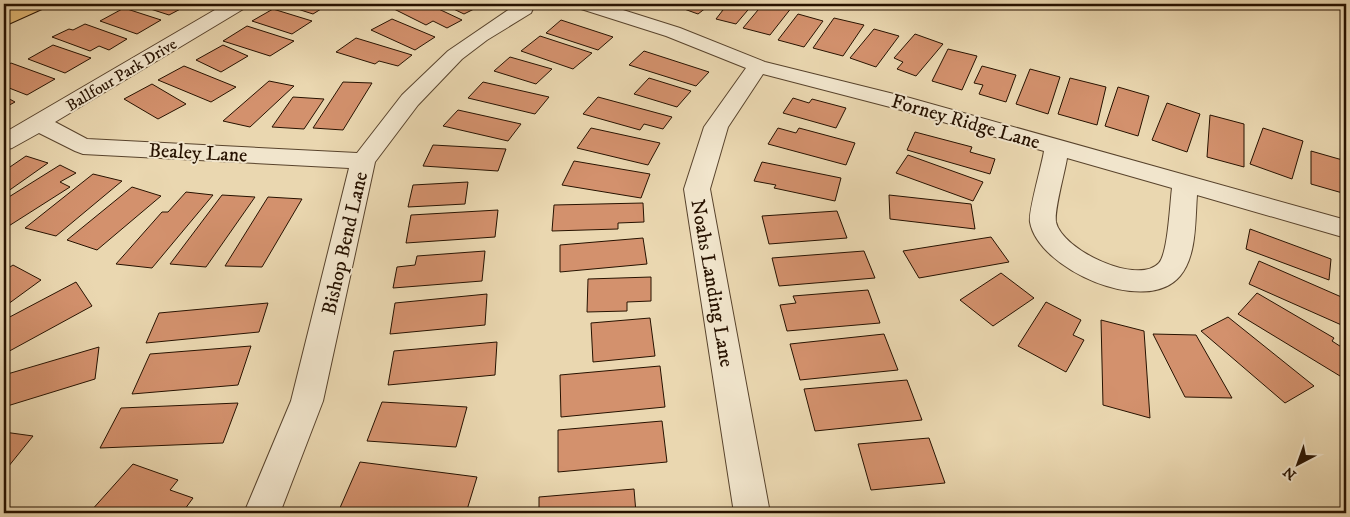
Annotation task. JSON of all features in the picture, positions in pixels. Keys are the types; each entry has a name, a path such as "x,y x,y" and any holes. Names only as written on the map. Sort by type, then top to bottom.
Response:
{"main road":[{"path":"4,20 37,4"}],"street":[{"name":"Ballfour Park Drive","path":"4,143 238,4"},
{"name":"Bishop Bend Lane","path":"262,513 307,401 362,161 410,100 456,55 480,36 524,9 526,4"},
{"name":"Forney Ridge Lane","path":"586,4 672,32 758,66 902,103 1346,229"},
{"name":"Noahs Landing Lane","path":"752,513 697,189 716,127 758,66"},
{"name":"Bealey Lane","path":"38,123 84,146 362,161"},
{"path":"1057,147 1043,222 1052,240 1066,253 1086,266 1119,279 1144,282 1163,276 1173,265 1177,252 1185,184"}],"building":[{"path":"135,4 190,4 169,15"},
{"path":"329,4 313,14 285,5"},
{"path":"405,4 428,4 462,20 447,28 433,21 426,25 394,9"},
{"path":"443,4 484,4 464,14"},
{"path":"711,4 698,14 673,5"},
{"path":"723,4 753,4 736,24 716,19 723,10 718,9"},
{"path":"763,4 779,4 792,7 770,35 743,28"},
{"path":"124,8 161,20 137,34 100,21"},
{"path":"273,9 312,21 292,34 252,21"},
{"path":"798,14 823,21 804,47 778,40"},
{"path":"834,18 864,25 843,56 813,48"},
{"path":"392,19 435,37 415,50 371,30"},
{"path":"561,20 613,37 598,50 546,33"},
{"path":"85,24 127,39 109,50 99,46 90,51 52,37"},
{"path":"247,26 294,41 270,56 223,41"},
{"path":"874,29 899,36 876,67 850,58"},
{"path":"915,34 943,44 916,76 897,69 903,62 894,58"},
{"path":"540,36 592,53 573,69 521,51"},
{"path":"356,38 412,55 398,66 379,61 375,64 336,52"},
{"path":"53,45 91,58 65,73 28,59"},
{"path":"223,45 248,56 221,72 196,60"},
{"path":"948,49 977,56 962,90 932,81"},
{"path":"644,51 709,72 696,86 629,65"},
{"path":"510,57 552,69 536,84 494,71"},
{"path":"11,63 55,79 27,95 4,86 4,67"},
{"path":"184,66 236,87 211,102 158,80"},
{"path":"982,66 1016,75 1006,102 979,94 983,85 974,83"},
{"path":"1030,69 1060,77 1048,114 1016,104"},
{"path":"649,78 691,91 677,107 634,94"},
{"path":"1070,78 1106,87 1097,125 1058,114"},
{"path":"269,81 294,86 250,127 223,121"},
{"path":"343,82 372,83 343,130 313,128"},
{"path":"483,82 549,97 535,114 468,98"},
{"path":"152,84 186,104 158,119 124,99"},
{"path":"1118,87 1149,96 1138,136 1105,126"},
{"path":"4,96 15,102 4,108"},
{"path":"293,97 324,99 304,129 272,127"},
{"path":"598,97 672,117 663,129 644,124 640,130 583,114"},
{"path":"793,98 809,103 812,99 846,108 836,128 783,113"},
{"path":"1167,103 1200,114 1187,152 1152,140"},
{"path":"458,110 521,124 508,141 443,126"},
{"path":"1210,115 1244,124 1244,167 1207,157"},
{"path":"591,128 660,143 648,165 577,148"},
{"path":"778,128 796,133 799,128 855,143 846,165 768,144"},
{"path":"1263,128 1303,141 1292,179 1250,164"},
{"path":"915,132 972,147 970,152 995,159 990,174 907,150"},
{"path":"433,145 506,149 498,171 423,166"},
{"path":"1311,151 1346,161 1346,194 1311,184"},
{"path":"908,155 983,182 973,201 896,173"},
{"path":"26,156 48,163 4,194 4,168 7,169"},
{"path":"574,161 650,174 641,198 562,185"},
{"path":"762,162 841,178 835,201 774,188 776,185 754,181"},
{"path":"60,165 76,173 60,182 70,187 4,229 4,200"},
{"path":"93,174 122,181 56,236 25,228"},
{"path":"468,182 465,204 408,207 413,185"},
{"path":"132,187 161,196 97,250 67,240"},
{"path":"186,192 213,195 152,268 116,264 162,212 168,212"},
{"path":"222,195 255,197 206,267 170,264"},
{"path":"889,195 971,204 975,229 890,219"},
{"path":"268,197 302,199 262,267 225,266"},
{"path":"643,203 644,222 618,223 618,229 552,231 554,205"},
{"path":"498,210 495,237 406,243 411,215"},
{"path":"837,211 847,238 769,244 762,216"},
{"path":"1250,229 1331,259 1329,280 1246,249"},
{"path":"991,237 1009,262 919,278 903,251"},
{"path":"643,238 647,264 560,272 560,245"},
{"path":"485,251 482,281 393,288 397,267 415,265 417,256"},
{"path":"864,251 875,278 779,286 772,258"},
{"path":"1259,261 1346,299 1346,327 1249,284"},
{"path":"13,265 41,280 4,307 4,271"},
{"path":"1001,273 1034,298 993,326 960,300"},
{"path":"651,277 651,301 627,302 627,311 587,312 588,279"},
{"path":"76,282 92,306 4,354 4,320"},
{"path":"868,290 880,323 787,331 780,305 796,303 793,296"},
{"path":"1257,293 1334,338 1332,341 1346,350 1346,368 1340,376 1238,314"},
{"path":"487,294 485,325 390,334 395,303"},
{"path":"1046,302 1081,320 1073,335 1084,340 1066,372 1018,346"},
{"path":"268,303 259,332 146,343 159,313"},
{"path":"1228,317 1314,386 1285,403 1201,331"},
{"path":"650,318 655,356 593,362 591,323"},
{"path":"1101,320 1144,331 1150,418 1103,405"},
{"path":"884,334 898,370 800,380 790,344"},
{"path":"1153,334 1196,335 1232,398 1185,397"},
{"path":"497,342 495,375 388,385 394,351"},
{"path":"251,346 238,385 132,394 150,354"},
{"path":"99,347 95,379 4,407 4,375"},
{"path":"660,366 665,407 561,417 560,375"},
{"path":"907,380 922,420 815,431 804,389"},
{"path":"382,402 467,407 456,447 367,441"},
{"path":"238,403 223,443 100,448 121,408"},
{"path":"662,421 667,462 558,472 558,430"},
{"path":"4,432 33,436 4,472"},
{"path":"929,438 945,483 871,490 858,444"},
{"path":"360,462 477,477 466,513 367,513 339,510"},
{"path":"133,464 178,480 170,490 193,498 182,513 90,512"},
{"path":"634,489 636,513 539,513 539,497"}]}
